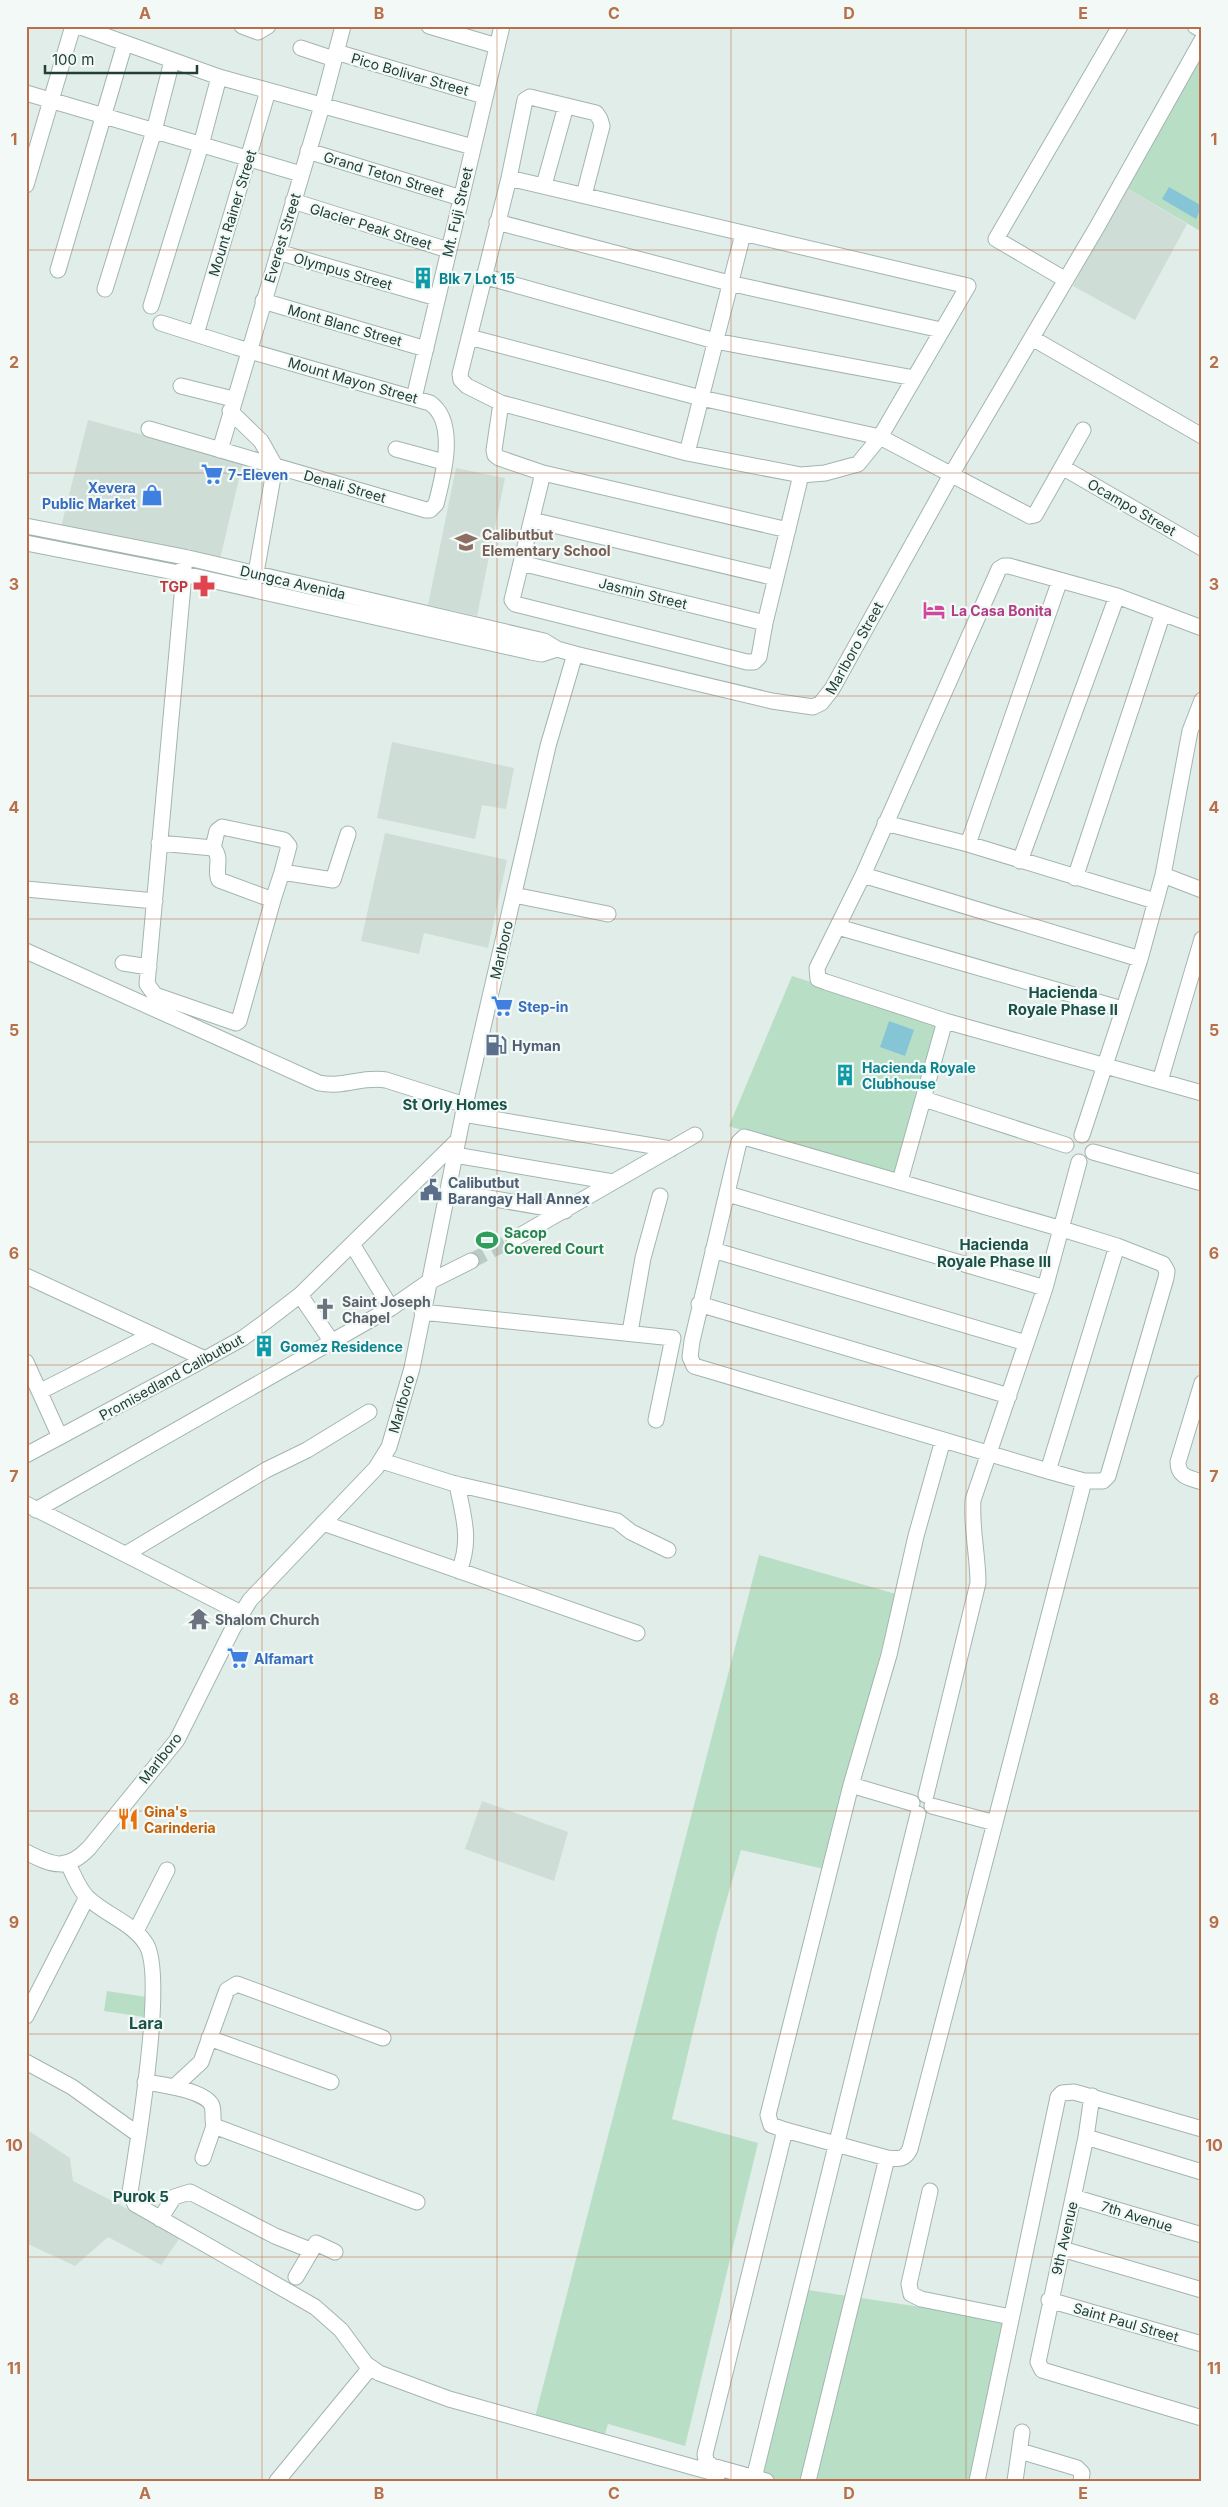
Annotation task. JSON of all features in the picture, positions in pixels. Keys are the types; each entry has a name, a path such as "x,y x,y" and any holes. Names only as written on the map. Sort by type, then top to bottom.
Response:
{"street":[{"path":"26,184 73,26"},
{"path":"78,26 172,61 219,76 473,147"},
{"path":"242,26 258,32 268,26"},
{"name":"Everest Street","path":"220,450 248,349 322,106 343,26"},
{"path":"429,26 497,46"},
{"name":"Mt. Fuji Street","path":"414,398 502,26"},
{"path":"1066,280 996,239 1120,26"},
{"path":"1194,26 1202,30"},
{"path":"950,475 1066,280 1202,40"},
{"path":"58,270 125,43"},
{"name":"Pico Bolivar Street","path":"301,48 335,55 484,96"},
{"path":"106,289 154,131 172,61"},
{"path":"150,306 201,145 219,76"},
{"name":"Mount Rainer Street","path":"196,334 268,91"},
{"path":"26,93 302,174"},
{"path":"509,178 544,185 584,196 742,234 968,286 880,437 858,464 825,473 801,475 687,453 501,404 468,386 461,380 460,374 509,178 525,100 530,97 596,113 601,122 584,196"},
{"path":"544,185 566,106"},
{"name":"Grand Teton Street","path":"308,151 461,198"},
{"name":"Glacier Peak Street","path":"293,201 448,250"},
{"path":"497,222 729,283 941,330"},
{"path":"687,453 742,234"},
{"name":"Olympus Street","path":"278,252 437,298"},
{"path":"483,276 715,341 914,378"},
{"name":"Mont Blanc Street","path":"263,301 426,349"},
{"name":"Mount Mayon Street","path":"161,323 414,398 433,406 440,416 447,435 436,504 430,510 426,510"},
{"path":"469,337 701,398 880,437 1032,517 1083,430"},
{"path":"1032,338 1202,436"},
{"path":"181,386 232,405 261,441 276,466 253,590"},
{"path":"501,404 494,450 495,455 499,458 543,473 788,530"},
{"name":"Denali Street","path":"149,429 426,510"},
{"path":"396,449 444,462"},
{"name":"Ocampo Street","path":"1062,467 1202,548"},
{"path":"543,473 512,600 516,604 746,662 754,662 760,657 765,623 801,475"},
{"name":"Marlboro Street","path":"575,654 772,701 813,707 821,703 832,690 950,475"},
{"path":"532,520 776,578"},
{"name":"Dungca Avenida","path":"26,526 184,557 544,641 557,649 575,654"},
{"name":"Dungca Avenida","path":"26,543 184,574 531,652 542,654 557,649"},
{"path":"184,557 147,984 155,995 236,1023 241,1016 289,846 284,840 222,827 217,831 212,848"},
{"name":"Jasmin Street","path":"521,563 765,623"},
{"path":"1202,628 1117,596 1010,566 1004,566 999,569 863,875 817,968 818,978 945,1021 1160,1080 1202,1094"},
{"path":"968,844 1060,580"},
{"path":"1020,860 1117,596"},
{"path":"1075,878 1163,613"},
{"name":"Marlboro","path":"68,1864 81,1857 89,1848 177,1740 241,1613 258,1591 382,1460 389,1447 412,1368 427,1283 464,1110 548,746 575,654"},
{"path":"1082,1135 1140,959 1163,875 1190,731 1202,700"},
{"path":"885,822 968,844 1155,901"},
{"path":"282,872 331,882 348,834"},
{"path":"159,843 212,848"},
{"path":"212,848 218,857 217,876 219,880 273,900"},
{"path":"863,875 1140,959"},
{"path":"1163,875 1202,890"},
{"path":"26,889 154,901"},
{"path":"514,895 608,914"},
{"path":"838,927 1122,1009"},
{"path":"1160,1080 1202,939"},
{"path":"26,951 319,1083 334,1086 373,1078 386,1080 464,1110 671,1149"},
{"path":"123,963 150,966"},
{"path":"900,1181 945,1021"},
{"path":"924,1099 1066,1145"},
{"path":"514,1239 695,1134"},
{"path":"1066,1145 1075,1135 1082,1135 1091,1141 1093,1152 1090,1157 1079,1162"},
{"path":"744,1137 1062,1229 1117,1246 1163,1264 1167,1271 1166,1278 1112,1468 1103,1481 1084,1480 987,1454 694,1366 690,1356 699,1304 728,1194 739,1142 744,1137"},
{"path":"1066,1145 1068,1156 1079,1162"},
{"path":"456,1147 613,1182"},
{"name":"Promisedland Calibutbut","path":"26,1455 243,1338 300,1295 456,1147"},
{"path":"1093,1152 1202,1183"},
{"path":"929,1801 978,1583 978,1557 972,1517 973,1500 987,1454 1009,1396 1045,1288 1079,1162"},
{"path":"448,1191 565,1211"},
{"path":"728,1194 1045,1288"},
{"path":"630,1332 643,1258 660,1196"},
{"path":"352,1244 392,1308"},
{"path":"1048,1471 1117,1246"},
{"path":"713,1250 1026,1343"},
{"path":"31,1507 332,1342 392,1308 427,1283 471,1261"},
{"path":"26,1276 205,1359"},
{"path":"300,1295 332,1342"},
{"path":"699,1304 1009,1396"},
{"path":"422,1312 630,1332 673,1338 656,1420"},
{"path":"41,1391 150,1334"},
{"path":"26,1362 41,1391 60,1437"},
{"path":"1202,1383 1178,1462 1178,1470 1183,1476 1202,1482"},
{"path":"126,1554 266,1470 307,1450 369,1412"},
{"path":"943,1440 916,1536 889,1654 851,1784 768,2115 770,2125 785,2130 887,2158 901,2160 907,2156 1084,1480"},
{"path":"382,1460 457,1484 617,1521 668,1550"},
{"path":"457,1484 468,1536 465,1557 459,1571"},
{"path":"31,1507 241,1613"},
{"path":"323,1523 637,1633"},
{"path":"851,1784 915,1808"},
{"path":"753,2480 917,1796 994,1823"},
{"path":"26,1852 48,1862 68,1864 87,1897 136,1931 148,1946 154,1974 145,2082 130,2197 135,2204 319,2310 341,2330 370,2368 394,2380 449,2399 753,2480"},
{"path":"136,1931 167,1870"},
{"path":"26,2016 87,1897"},
{"path":"175,2086 201,2062 227,1990 237,1984 383,2038"},
{"path":"209,2038 330,2082"},
{"path":"26,2062 72,2087 139,2135"},
{"path":"145,2082 175,2086 208,2101 213,2107 214,2126 203,2158"},
{"path":"977,2481 1058,2097 1067,2091 1092,2096 1202,2128"},
{"name":"9th Avenue","path":"1092,2096 1086,2137 1049,2300 1038,2362 1042,2370 1202,2418"},
{"path":"214,2126 417,2202"},
{"path":"753,2480 712,2466 706,2461 705,2454 785,2130"},
{"path":"1086,2137 1202,2172"},
{"path":"808,2481 887,2158"},
{"path":"930,2191 909,2284 911,2294 921,2299 1011,2317"},
{"path":"160,2219 174,2197 190,2192 275,2236 310,2250"},
{"name":"7th Avenue","path":"1073,2197 1202,2235"},
{"path":"296,2277 310,2250 316,2243 335,2252"},
{"path":"1062,2249 1202,2290"},
{"name":"Saint Paul Street","path":"1049,2300 1202,2344"},
{"path":"277,2481 370,2368"},
{"path":"1015,2481 1022,2432"},
{"path":"1020,2451 1077,2468 1082,2473 1081,2481"}],"shaded area":[{"path":"1125,187 1187,224 1135,320 1073,286"},
{"name":"Xevera Public Market","path":"88,420 243,462 220,559 61,527"},
{"name":"Calibutbut Elementary School","path":"456,468 505,478 477,616 428,605"},
{"path":"392,742 514,768 506,809 482,805 475,839 377,818"},
{"path":"385,833 507,860 488,948 424,933 419,954 361,941"},
{"path":"482,1801 568,1832 554,1881 465,1849"},
{"path":"26,2129 70,2158 73,2181 181,2236 161,2265 108,2237 75,2266 26,2243"}],"green space":[{"path":"1193,59 1202,66 1202,232 1125,187"},
{"path":"792,976 947,1025 901,1180 729,1126"},
{"path":"759,1555 896,1594 824,1869 741,1850 717,1933 672,2119 758,2143 685,2446 608,2424 604,2437 535,2417"},
{"path":"107,1991 147,1997 144,2017 104,2011"},
{"path":"808,2290 1007,2320 973,2481 758,2481"}],"water":[{"path":"1169,187 1202,206 1196,219 1162,199"},
{"path":"889,1021 914,1030 905,1056 880,1047"}],"tunnel":[{"path":"471,1261 514,1239"}],"place":[{"name":"Blk 7 Lot 15","path":"423,278"},
{"name":"7-Eleven","path":"212,474"},
{"name":"Xevera Public Market","path":"152,495"},
{"name":"Calibutbut Elementary School","path":"466,542"},
{"name":"TGP","path":"204,586"},
{"name":"La Casa Bonita","path":"934,610"},
{"name":"Step-in","path":"502,1006"},
{"name":"Hyman","path":"496,1045"},
{"name":"Hacienda Royale Clubhouse","path":"845,1075"},
{"name":"Calibutbut Barangay Hall Annex","path":"431,1190"},
{"name":"Sacop Covered Court","path":"487,1240"},
{"name":"Saint Joseph Chapel","path":"325,1309"},
{"name":"Gomez Residence","path":"264,1346"},
{"name":"Shalom Church","path":"199,1619"},
{"name":"Alfamart","path":"238,1658"},
{"name":"Gina's Carinderia","path":"128,1819"}],"district":[{"name":"Hacienda Royale Phase II","path":"1063,1000"},
{"name":"St Orly Homes","path":"455,1104"},
{"name":"Hacienda Royale Phase Ⅲ","path":"994,1252"},
{"name":"Lara","path":"146,2023"},
{"name":"Purok 5","path":"141,2196"}]}
